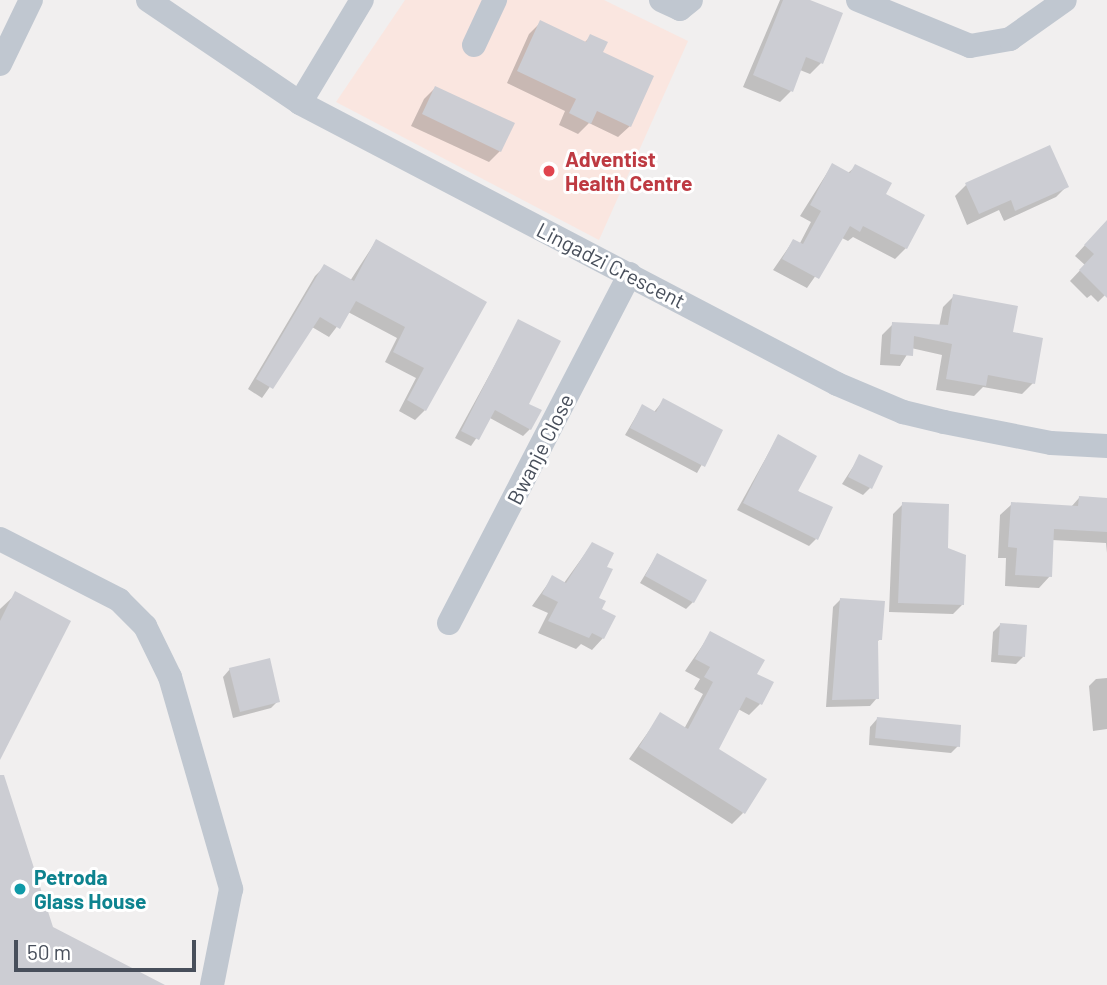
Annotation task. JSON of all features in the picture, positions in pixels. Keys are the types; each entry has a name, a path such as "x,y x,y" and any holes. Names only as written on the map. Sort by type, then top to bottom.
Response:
{"street":[{"path":"0,64 31,0"},
{"name":"Lingadzi Crescent","path":"148,0 300,103 837,384 904,412 1051,443 1107,446"},
{"path":"300,103 362,0"},
{"path":"474,45 495,0"},
{"path":"661,0 680,9 691,0"},
{"path":"858,0 970,46 1010,39 1065,0"},
{"name":"Bwanje Close","path":"449,623 630,274"},
{"path":"0,539 119,600 145,626 170,677 231,889 212,985"}],"shaded area":[{"name":"Adventist Health Centre","path":"405,0 604,0 688,41 599,240 336,102"}],"building":[{"path":"783,0 810,0 843,13 823,64 806,57 793,92 753,75"},
{"path":"540,20 586,42 590,34 608,42 603,52 654,76 631,127 597,111 591,124 569,113 576,99 517,71"},
{"path":"435,86 515,123 501,152 422,114"},
{"path":"1050,145 1069,187 1015,211 1011,200 979,214 965,183"},
{"path":"832,163 850,173 855,164 892,183 886,194 925,215 907,249 863,226 860,232 850,226 819,279 782,259 793,239 803,244 821,211 810,205"},
{"path":"1107,220 1107,298 1079,270 1094,254 1084,245"},
{"path":"376,239 487,302 426,411 407,400 424,368 393,352 405,327 356,301 340,329 320,317 273,389 256,379 324,264 354,281"},
{"path":"953,294 1018,306 1013,332 1043,338 1035,384 988,375 986,386 946,379 952,344 914,336 913,356 890,354 892,322 948,325"},
{"path":"518,319 561,341 529,404 542,410 531,430 495,410 479,440 461,431"},
{"path":"663,398 723,430 705,467 630,428 642,404 656,412"},
{"path":"778,434 817,456 798,491 833,507 818,540 743,503"},
{"path":"859,454 883,466 872,489 848,477"},
{"path":"1079,496 1107,498 1107,532 1054,529 1052,577 1015,575 1017,548 1008,547 1011,502 1078,506"},
{"path":"902,502 949,504 948,548 966,555 964,605 898,603"},
{"path":"592,542 614,553 607,567 613,569 599,598 606,601 602,609 616,616 604,639 592,633 589,638 548,621 558,602 542,594 552,575 566,583"},
{"path":"657,553 707,580 694,603 645,576"},
{"path":"15,591 71,621 0,760 0,621"},
{"path":"840,598 885,601 882,640 878,640 879,699 832,700"},
{"path":"1000,623 1027,625 1025,657 998,655"},
{"path":"710,631 765,660 757,674 774,682 762,705 746,697 719,749 767,779 745,814 639,747 660,712 688,729 713,682 704,677 710,667 695,659"},
{"path":"270,658 280,702 240,712 229,668"},
{"path":"877,717 961,725 960,747 875,738"},
{"name":"Petroda Glass House","path":"0,775 4,775 53,927 165,985 0,985"}],"place":[{"name":"Adventist Health Centre","path":"549,171"},
{"name":"Petroda Glass House","path":"20,889"}]}
